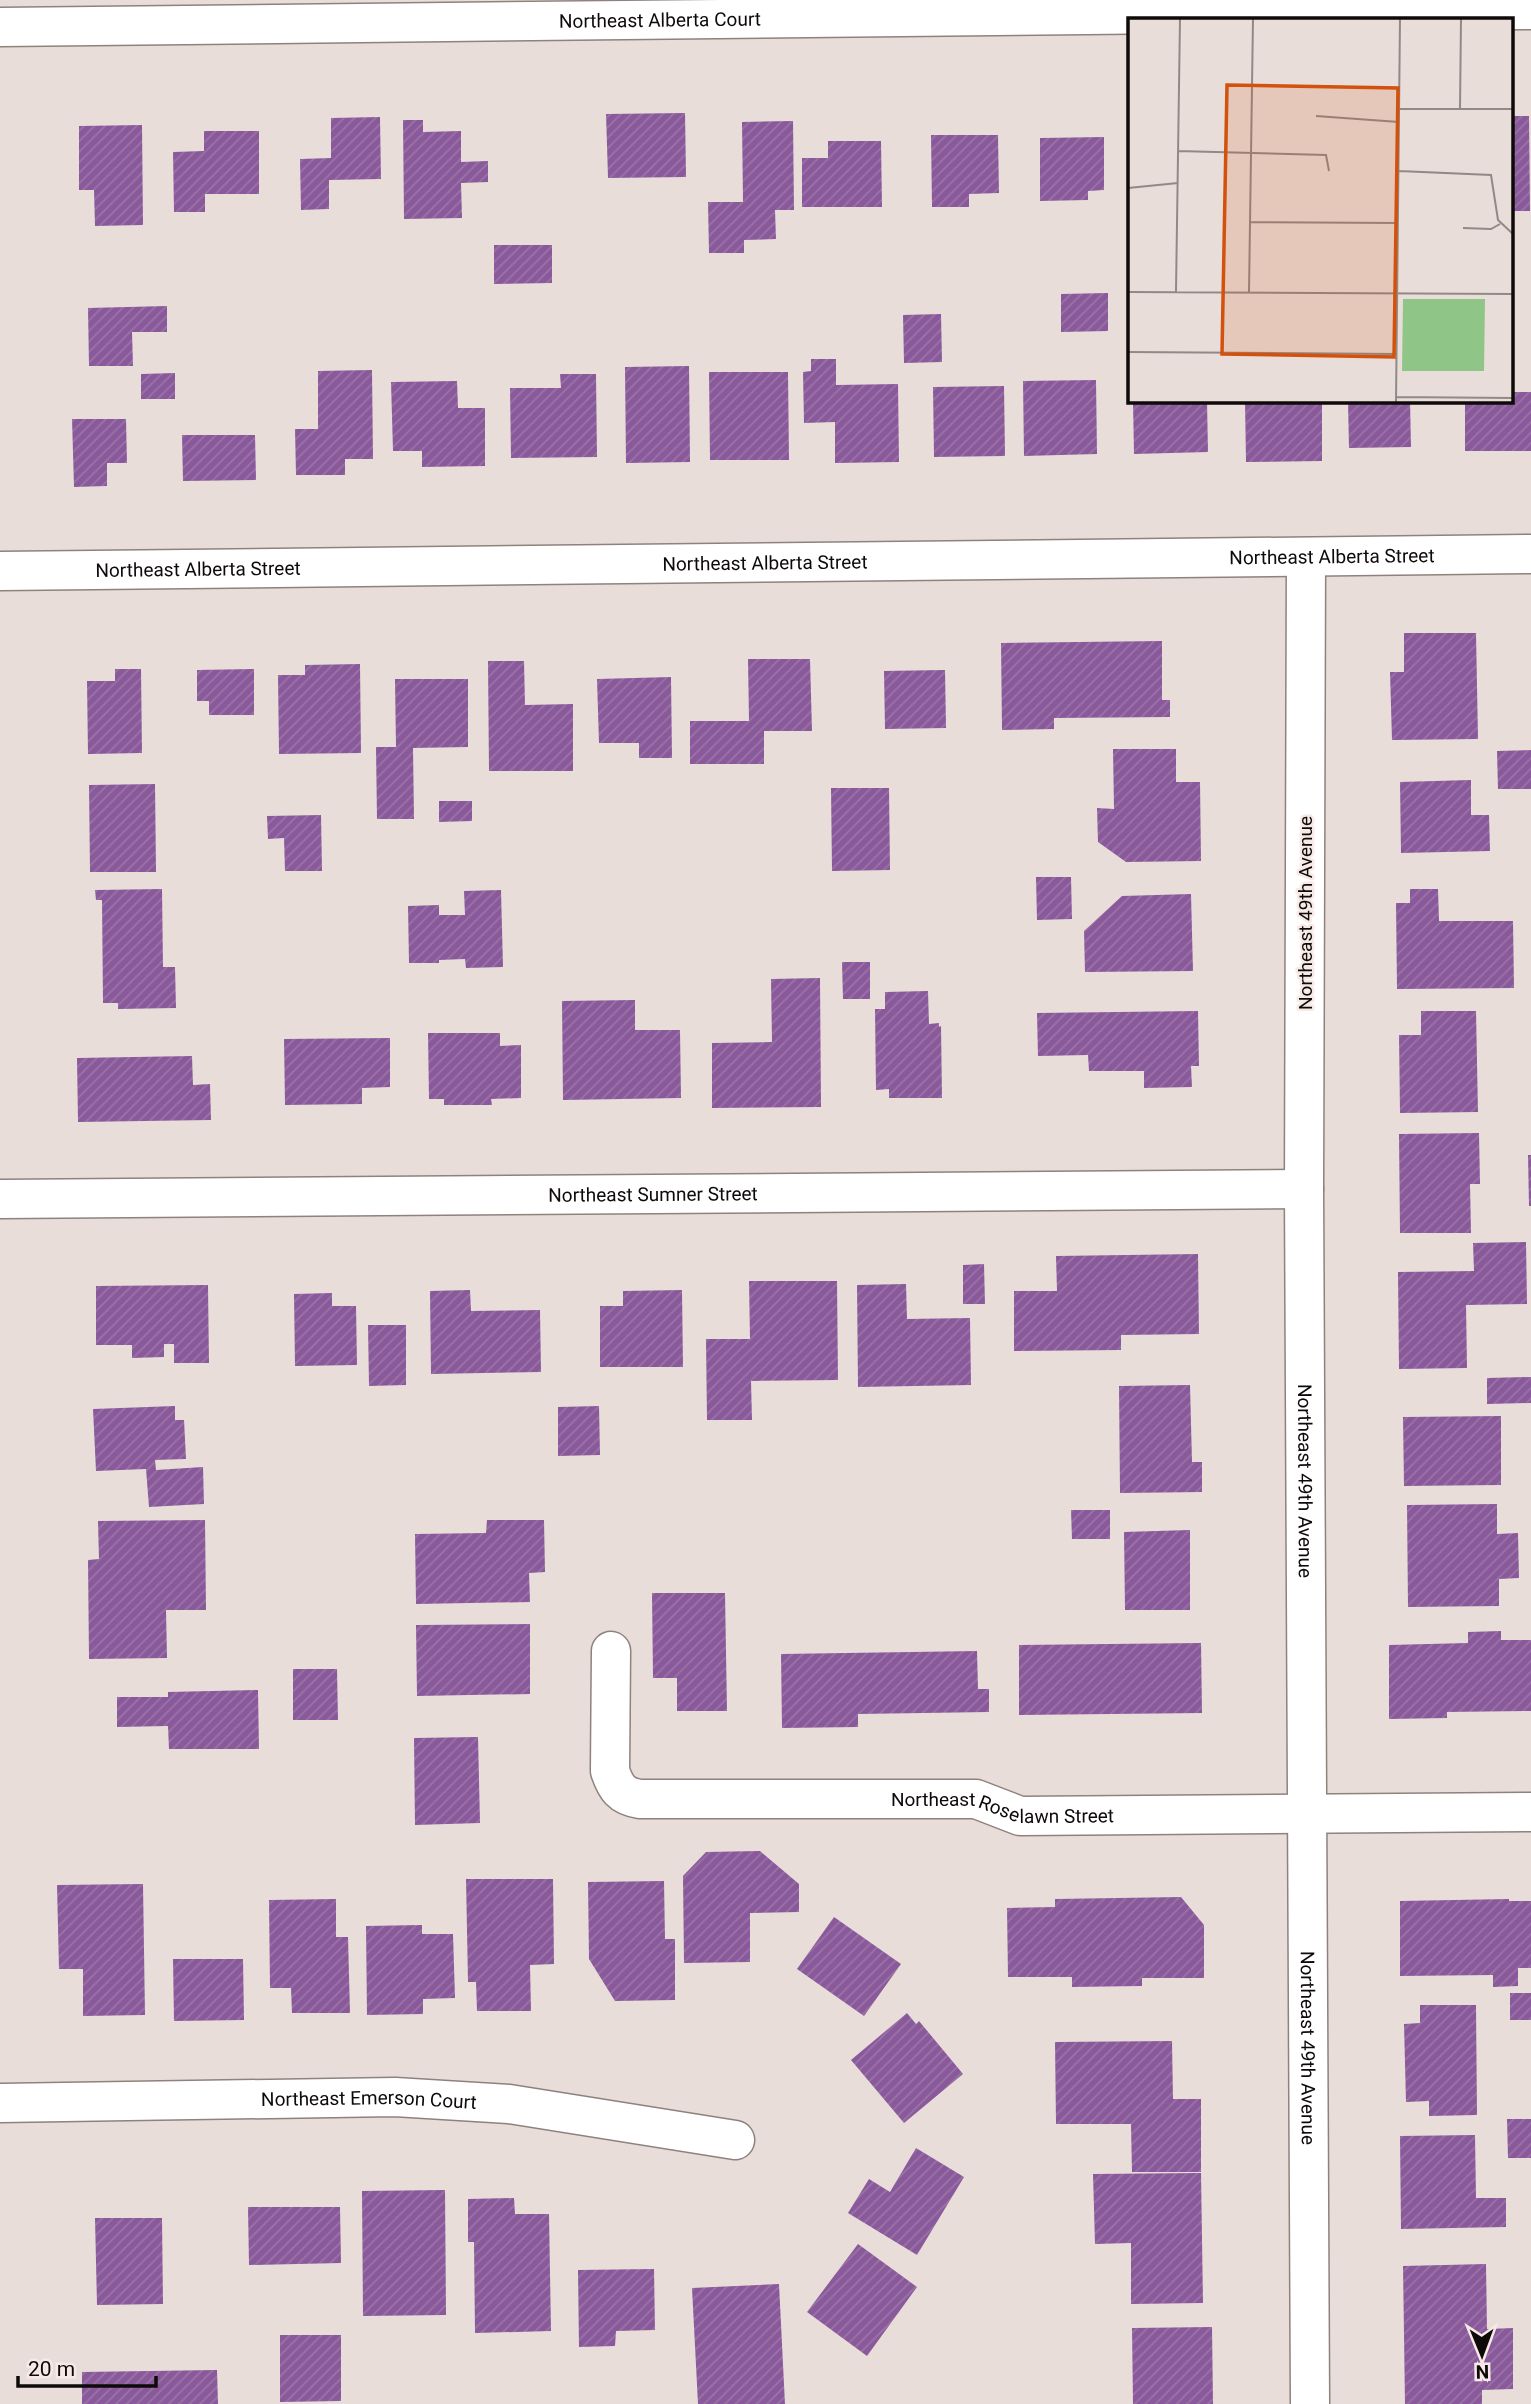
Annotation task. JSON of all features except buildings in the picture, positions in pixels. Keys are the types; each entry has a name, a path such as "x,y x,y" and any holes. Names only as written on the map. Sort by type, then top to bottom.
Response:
{"street":[{"name":"Northeast Alberta Court","path":"0,27 1531,10"},
{"name":"Northeast Alberta Street","path":"0,571 1531,554"},
{"name":"Northeast 49th Avenue","path":"1306,557 1304,1189 1310,2404"},
{"name":"Northeast Sumner Street","path":"0,1199 1304,1189"},
{"name":"Northeast Roselawn Street","path":"611,1651 610,1771 615,1787 625,1796 640,1799 976,1800 1020,1816 1531,1812"},
{"name":"Northeast Emerson Court","path":"0,2103 395,2097 509,2104 735,2140"}]}
